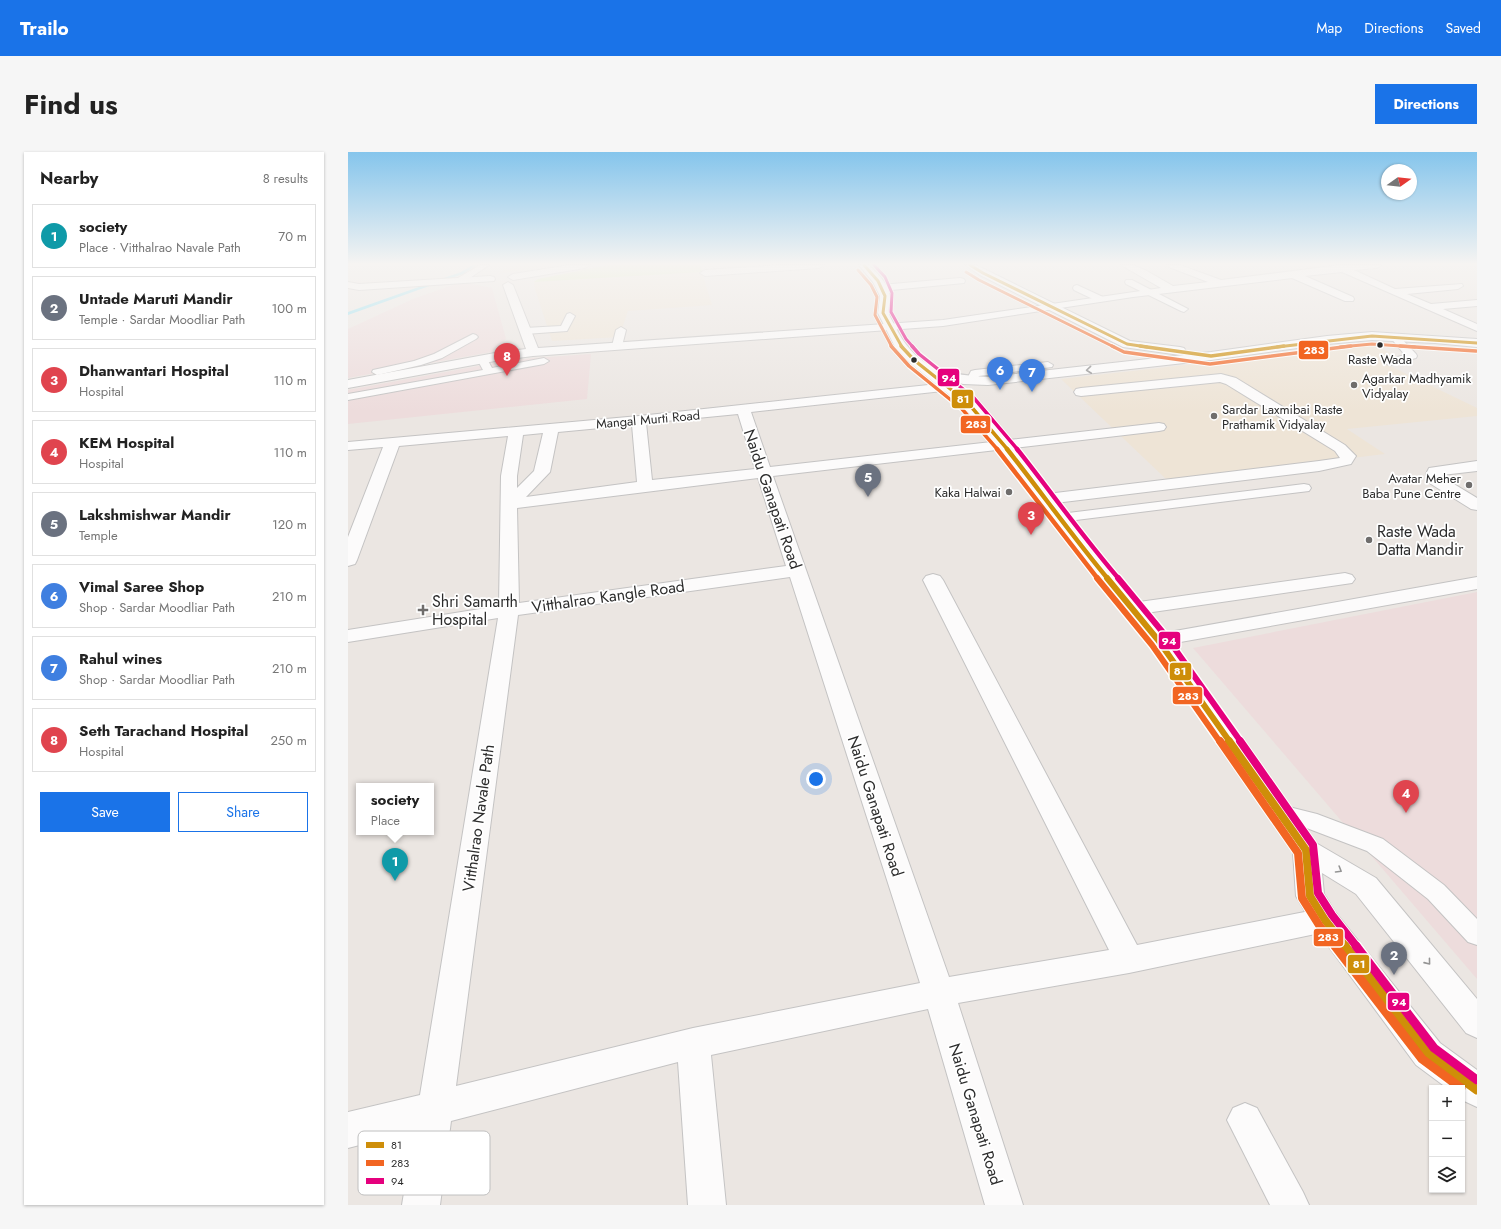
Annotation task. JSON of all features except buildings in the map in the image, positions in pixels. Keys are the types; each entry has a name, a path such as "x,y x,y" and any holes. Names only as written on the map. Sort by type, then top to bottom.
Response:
{"street":[{"path":"520,314 533,352"},
{"path":"884,314 899,344 914,360 968,402 1047,499 1080,546 1158,640 1277,812 1306,850 1366,886 1477,1023"},
{"path":"348,384 442,361 482,359 533,352 943,324 1003,314"},
{"path":"1068,314 1128,344 1211,356"},
{"path":"1444,314 1477,328"},
{"path":"929,371 947,377 988,382 1211,356 1327,340 1372,336 1477,343"},
{"path":"1112,368 1125,357 1128,344"},
{"path":"1047,499 1319,466 1346,461 1348,456 1340,448 1237,384 1221,378 1081,392"},
{"path":"968,402 972,393 988,382"},
{"name":"Mangal Murti Road","path":"348,446 639,420 947,387"},
{"name":"Naidu Ganapati Road","path":"743,409 939,993 1004,1205"},
{"path":"639,420 645,486"},
{"path":"510,504 542,472 552,427"},
{"path":"510,504 645,486 1003,444 1159,428"},
{"name":"Vitthalrao Navale Path","path":"432,1131 509,610 509,476 516,430"},
{"path":"348,560 393,441"},
{"path":"1477,466 1435,471 1434,474 1437,480 1477,505"},
{"name":"Vitthalrao Kangle Road","path":"348,636 509,610 798,570"},
{"path":"1132,609 1345,579"},
{"path":"933,580 1129,960"},
{"path":"1158,640 1477,583"},
{"path":"1306,850 1310,896 1325,920 1428,1054 1477,1090"},
{"path":"348,1130 693,1043 939,993 1129,960 1325,920"},
{"path":"693,1043 707,1205"},
{"path":"1245,1120 1290,1205"},
{"name":"Vitthalrao Navale Path","path":"421,1205 422,1195"}],"lane":[{"path":"525,331 564,329 570,316"},
{"path":"616,346 621,330"},
{"path":"377,372 417,363 442,361 472,337"},
{"path":"1390,362 1412,356 1395,337"},
{"path":"482,359 488,372"},
{"path":"348,397 544,361"},
{"path":"971,381 975,373 1048,366"},
{"path":"1060,518 1304,488"},
{"path":"1277,812 1309,820 1375,845 1436,892 1477,936"}],"shaded area":[{"path":"380,314 499,314 506,339 491,352 348,378 348,329"},
{"path":"543,314 627,314 619,337 552,341"},
{"name":"Sardar Laxmibai Raste Prathamik Vidyalay","path":"1372,344 1403,359 1382,362 1477,408 1477,416 1347,429 1385,454 1167,480 1061,379"},
{"path":"591,354 587,399 348,424 348,390 500,362"},
{"path":"1477,592 1477,979 1193,648"}],"transit line":[{"name":"283","path":"875,314 893,349 909,366 962,409 997,449 1041,504 1074,550 1152,645 1298,853 1302,898 1319,925 1422,1059 1457,1085"},
{"name":"81","path":"884,314 899,344 914,360 968,403 1003,444 1047,499 1080,545 1158,640 1306,850 1310,896 1325,920 1428,1054 1477,1090"},
{"name":"94","path":"892,314 906,339 919,354 973,397 1009,439 1053,494 1086,540 1165,635 1313,845 1318,893 1332,915 1434,1048 1477,1080"},
{"name":"283","path":"1048,314 1124,352 1210,364 1328,348 1372,344 1476,351"},
{"name":"81","path":"1066,314 1127,344 1211,356 1327,340 1372,336 1477,343"}],"place":[{"name":"Raste Wada","path":"1380,345"},
{"name":"Seth Tarachand Hospital","path":"507,376"},
{"name":"Agarkar Madhyamik Vidyalay","path":"1354,385"},
{"name":"Vimal Saree Shop","path":"1000,390"},
{"name":"Rahul wines","path":"1032,392"},
{"name":"Sardar Laxmibai Raste Prathamik Vidyalay","path":"1214,416"},
{"name":"Avatar Meher Baba Pune Centre","path":"1469,485"},
{"name":"Kaka Halwai","path":"1009,492"},
{"name":"Lakshmishwar Mandir","path":"868,497"},
{"name":"Dhanwantari Hospital","path":"1031,535"},
{"name":"Raste Wada Datta Mandir","path":"1369,540"},
{"name":"Shri Samarth Hospital","path":"423,610"},
{"name":"KEM Hospital","path":"1406,813"},
{"name":"society","path":"395,881"},
{"name":"Untade Maruti Mandir","path":"1394,975"}]}
